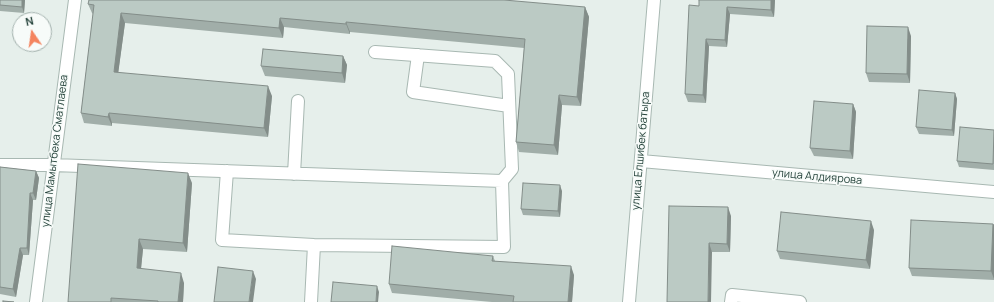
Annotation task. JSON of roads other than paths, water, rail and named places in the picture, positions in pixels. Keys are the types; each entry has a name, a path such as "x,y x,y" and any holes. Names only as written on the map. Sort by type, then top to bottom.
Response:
{"street":[{"name":"улица Мамытбека Сматлаева","path":"36,302 75,0"},
{"name":"улица Елшибек батыра","path":"629,302 654,0"},
{"path":"227,172 222,240 314,245 504,247 502,181 512,169 508,74 495,61 375,52"},
{"path":"418,55 413,92 509,106"},
{"path":"294,174 298,101"},
{"name":"улица Алдиярова","path":"641,161 994,192"},
{"path":"0,165 53,165 502,181"},
{"path":"311,302 314,245"},
{"path":"731,302 732,295 800,302"}]}
